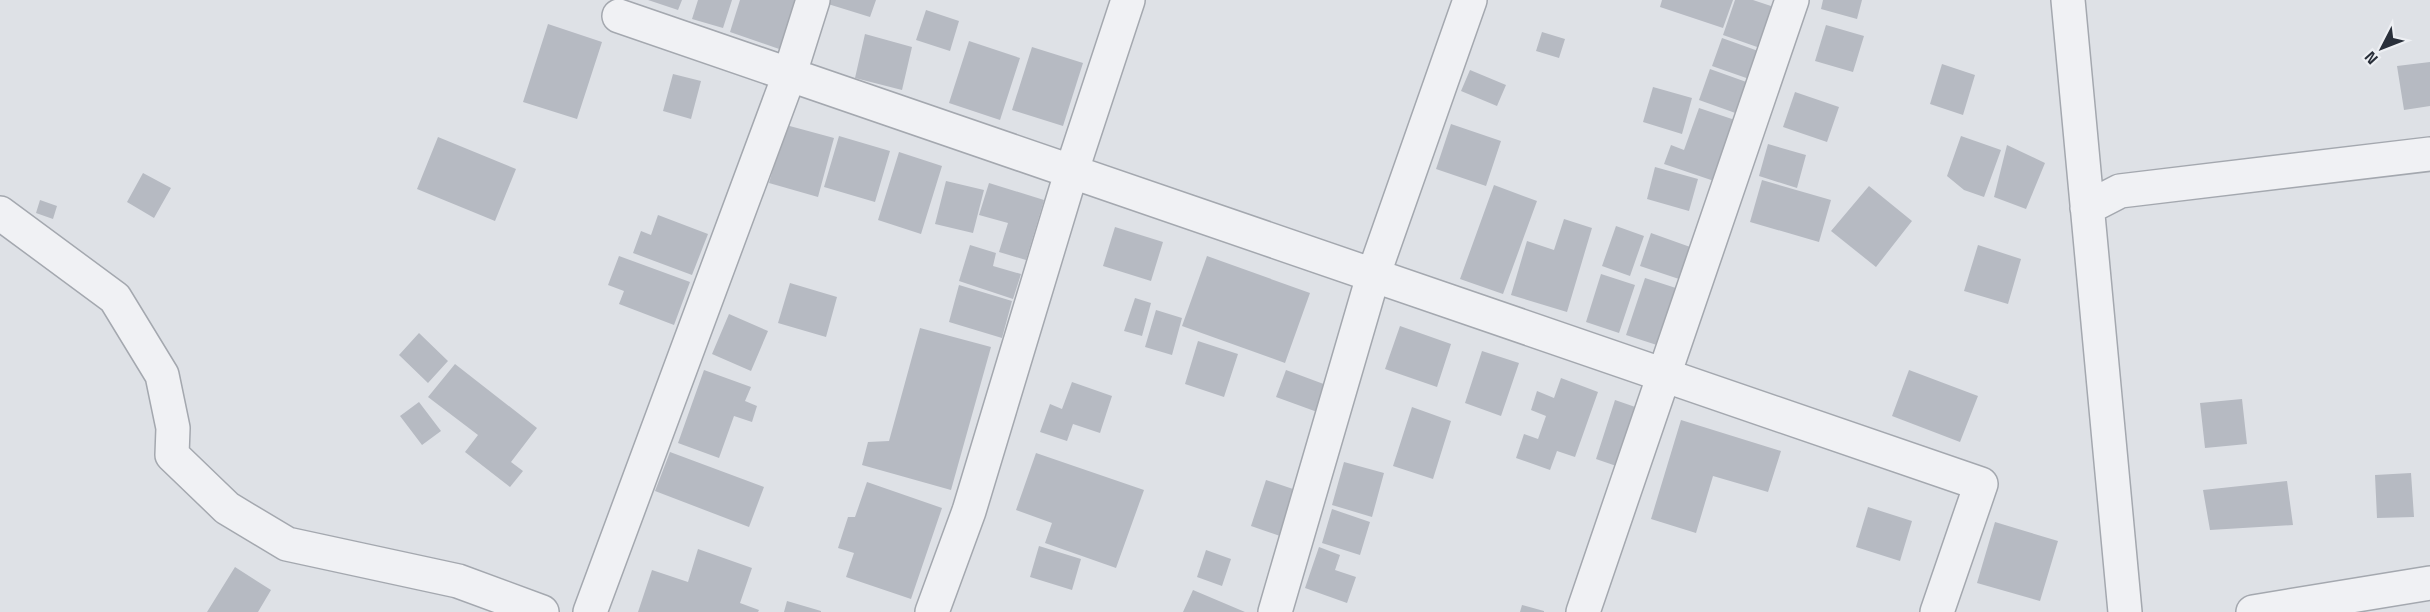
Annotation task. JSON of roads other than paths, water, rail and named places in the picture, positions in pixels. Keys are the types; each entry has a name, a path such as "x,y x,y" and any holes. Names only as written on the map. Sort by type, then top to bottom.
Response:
{"street":[{"path":"590,612 790,73 813,0"},
{"path":"932,612 969,511 1071,173 1128,0"},
{"path":"1275,612 1372,276 1470,0"},
{"path":"1583,612 1792,0"},
{"path":"2068,0 2125,612"},
{"path":"620,16 790,73 1071,173 1981,484 1937,612"},
{"path":"2087,208 2120,191 2430,154"},
{"path":"0,213 27,230 115,298 162,375 173,428 172,455 227,508 287,544 458,581 542,612"},
{"path":"2253,612 2430,583"}]}
